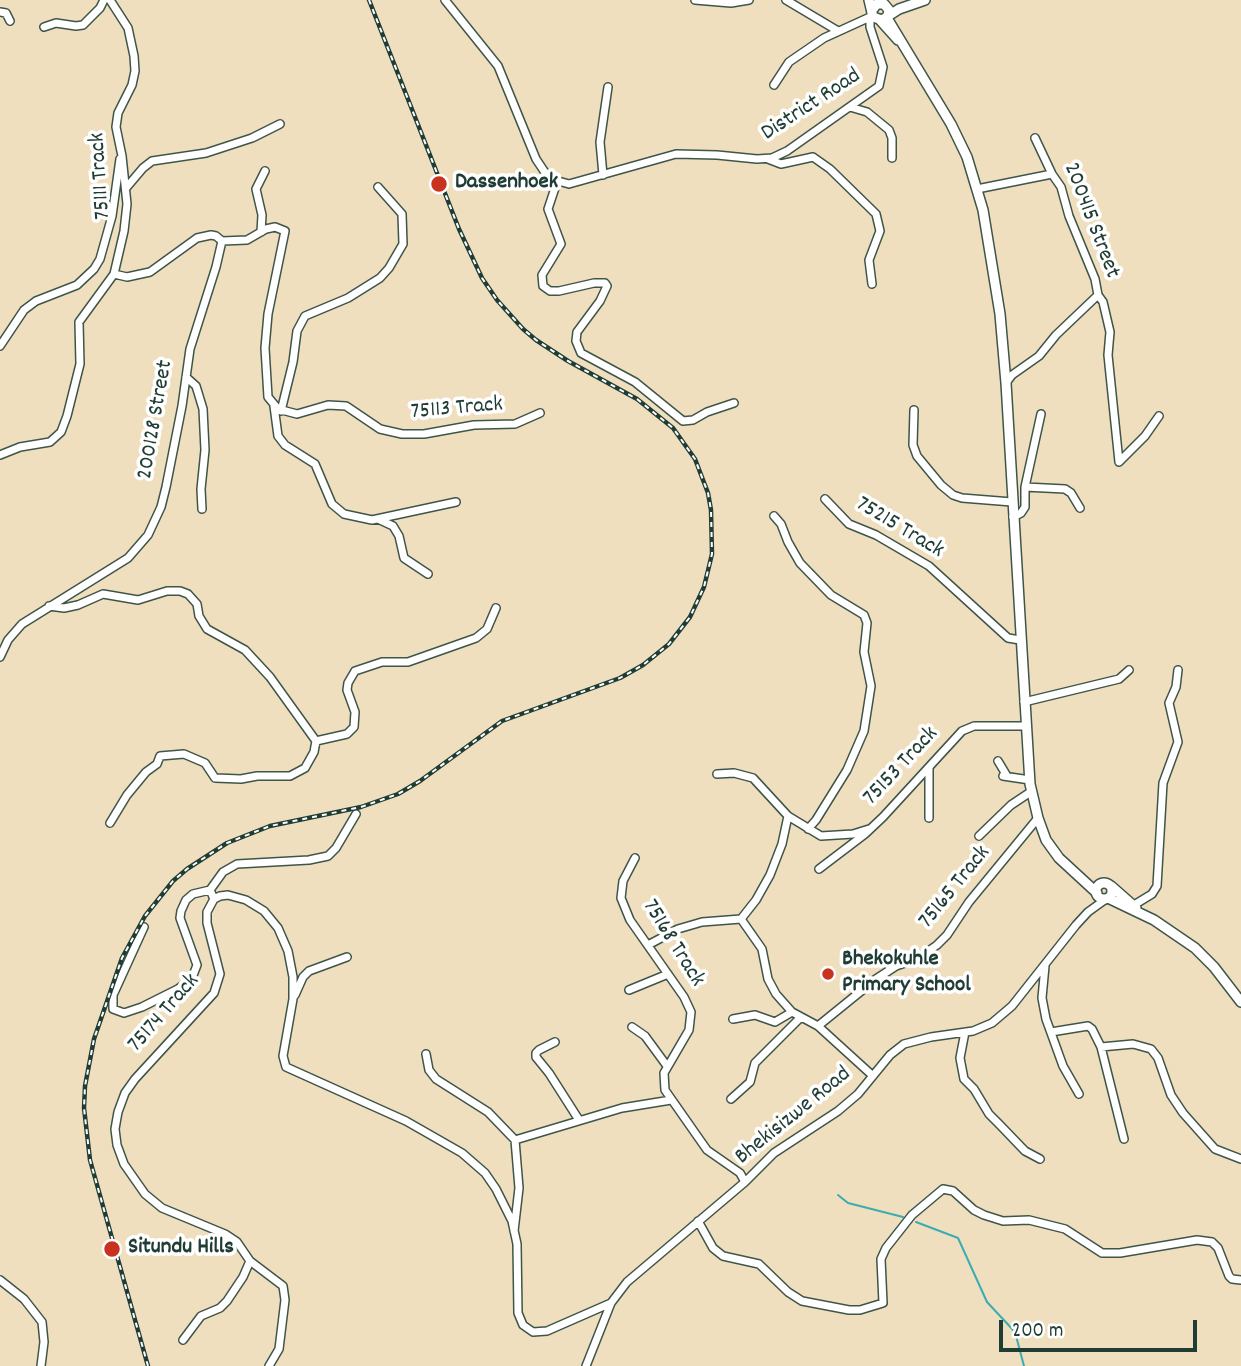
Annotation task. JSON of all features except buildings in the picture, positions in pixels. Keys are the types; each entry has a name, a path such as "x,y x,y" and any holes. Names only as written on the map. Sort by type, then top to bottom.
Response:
{"street":[{"path":"44,27 56,23 83,25 104,0"},
{"name":"75111 Track","path":"110,0 128,28 135,71 132,85 118,113 116,127 126,188 126,221 114,274"},
{"path":"445,0 492,55 536,159 547,175 557,182 548,209 561,244 542,275 543,286 550,291 559,291 605,283 607,289 577,332 576,341 579,348 586,356 635,382 683,421 693,420 734,403"},
{"path":"695,0 731,3 749,0"},
{"path":"786,0 838,31"},
{"path":"774,85 789,62 838,31 877,14 925,0"},
{"path":"877,14 882,3 906,6"},
{"path":"0,12 6,13 10,21"},
{"path":"877,14 904,46 951,124 967,157 992,258 1006,383 1030,780 1046,840 1059,858 1102,896 1145,915 1204,956 1241,1002"},
{"name":"District Road","path":"557,182 572,184 676,154 768,159 787,151 876,89 883,67 872,33 877,14"},
{"path":"603,175 599,154 608,87"},
{"path":"850,106 867,111 890,130 892,158"},
{"path":"126,188 152,161 206,153 253,138 280,124"},
{"name":"200415 Street","path":"1006,383 1039,356 1061,329 1098,295 1095,279 1069,216 1061,187 1035,138"},
{"path":"0,346 24,310 36,301 77,285 88,277 100,259 112,216 122,156"},
{"path":"768,159 781,164 813,157 824,164 876,214 880,231 869,260 872,284"},
{"path":"261,232 262,215 257,189 265,171"},
{"path":"977,189 1052,174"},
{"path":"378,187 402,214 403,244 380,278 348,298 305,316 297,331 293,362 277,408 278,436 285,445 315,464 337,510 359,519 377,519 456,502"},
{"path":"0,455 20,447 50,442 58,436 67,416 80,364 79,322 114,274 127,277 150,272 197,238 211,235 222,241 247,240 275,227 284,229 265,348 268,397 277,408"},
{"name":"200128 Street","path":"0,657 15,632 48,606 128,558 148,536 163,497 183,406 194,332 222,241"},
{"path":"1098,295 1103,302 1110,332 1108,355 1119,461 1145,436 1159,416"},
{"path":"186,377 194,383 202,400 205,450 202,509"},
{"name":"75113 Track","path":"277,408 297,414 328,405 346,406 374,426 402,434 424,434 474,425 514,424 540,413"},
{"path":"914,410 913,445 917,456 941,485 953,495 962,498 1013,502"},
{"path":"1013,517 1025,507 1026,487 1041,414"},
{"path":"1026,487 1065,489 1071,493 1080,508"},
{"name":"75215 Track","path":"825,499 849,524 876,534 929,566 1009,638 1020,640"},
{"path":"774,516 781,524 800,563 831,595 864,615 867,623 864,652 871,680 864,731 839,783 808,829"},
{"path":"377,519 393,526 399,536 404,558 428,575"},
{"path":"48,606 64,608 78,605 103,594 138,600 167,591 180,590 188,594 197,604 207,629 245,650 270,677 316,741 305,768 290,776 215,778 205,763 184,754 159,756 157,764 146,772 127,795 110,823"},
{"path":"316,741 347,734 354,727 355,712 347,690 355,671 382,662 400,663 416,659 476,638 487,629 496,608"},
{"path":"1024,702 1119,679 1129,670"},
{"path":"1133,905 1152,894 1157,886 1163,783 1178,741 1169,703 1176,687 1178,670"},
{"name":"75153 Track","path":"819,869 873,827 967,727 1026,726"},
{"path":"998,761 1005,776 1030,780"},
{"path":"929,767 929,818"},
{"path":"717,774 745,774 761,786 788,817 821,836 853,834 873,827"},
{"path":"979,836 1011,805 1032,791"},
{"path":"144,927 113,995 113,1009 124,1013 178,989 195,973 195,957 180,918 181,911 190,897 210,890 223,873 237,864 328,856 336,848 356,814"},
{"path":"648,945 671,932 702,922 741,919 770,875 782,844 788,817"},
{"name":"75165 Track","path":"818,1026 876,979 903,963 917,959 937,945 1038,818"},
{"name":"75168 Track","path":"635,858 623,881 621,898 630,920 687,1003 691,1020 689,1030 667,1066"},
{"path":"1074,871 1108,885 1145,915"},
{"path":"1102,896 1100,885 1108,885"},
{"path":"1102,896 1112,894 1108,885"},
{"path":"210,890 214,899 228,895 246,900 270,917 281,933 290,958 293,977 293,999 283,1056 286,1067 385,1110 473,1161 496,1188 514,1231 518,1267 518,1313 523,1325 533,1332 547,1331 611,1303"},
{"name":"Bhekisizwe Road","path":"586,1366 611,1303 627,1282 745,1182 774,1153 859,1094 890,1055 904,1044 965,1032 992,1023 1004,1013 1102,896"},
{"name":"75174 Track","path":"214,899 207,912 207,923 220,974 214,993 135,1079 121,1102 115,1129 124,1164 145,1194 162,1208 225,1234 237,1242 250,1261 279,1281 285,1291 279,1349 269,1366"},
{"path":"741,919 760,945 769,984 776,994 792,1012 818,1026 873,1076"},
{"path":"293,999 303,977 309,971 347,957"},
{"path":"1045,965 1043,1006 1063,1066 1079,1094"},
{"path":"629,990 668,974"},
{"path":"733,1018 755,1015 775,1022 792,1012"},
{"path":"731,1100 750,1082 755,1063 800,1018"},
{"path":"1051,1032 1088,1026 1092,1029 1101,1047 1124,1139"},
{"path":"632,1027 645,1037 667,1066 663,1083 671,1100 707,1150 740,1173 745,1182"},
{"path":"965,1032 960,1058 964,1079 974,1089 989,1114 1025,1151 1040,1160"},
{"path":"555,1042 539,1050 535,1056 579,1120"},
{"path":"1101,1047 1133,1044 1153,1050 1171,1095 1183,1113 1215,1149 1241,1159"},
{"path":"426,1054 429,1070 436,1079 477,1104 515,1140 519,1188 514,1231"},
{"path":"515,1140 641,1104 671,1100"},
{"path":"698,1221 713,1248 719,1253 759,1264 788,1292 802,1301 849,1310 860,1310 883,1303 881,1259 889,1242 912,1215 937,1192 947,1189 985,1215 998,1220 1029,1220 1047,1224 1073,1233 1093,1249 1106,1253 1202,1240 1216,1244 1229,1276 1241,1280"},
{"path":"183,1340 201,1317 223,1306 237,1287 250,1261"},
{"path":"0,1280 24,1299 42,1322 44,1342 41,1366"}],"waterway":[{"path":"838,1195 848,1203 903,1217"},
{"path":"916,1222 958,1238 987,1302 1015,1332 1024,1366"}],"railway":[{"path":"148,1366 90,1160 84,1108 85,1086 94,1039 122,958 145,916 173,881 227,843 270,826 361,807 398,794 502,721 620,678 643,665 669,644 690,617 704,587 712,554 708,493 695,459 673,428 637,399 536,340 497,300 482,278 459,229 369,0"}],"place":[{"name":"Dassenhoek","path":"439,184"},
{"name":"Bhekokuhle Primary School","path":"828,974"},
{"name":"Situndu Hills","path":"112,1249"}]}
